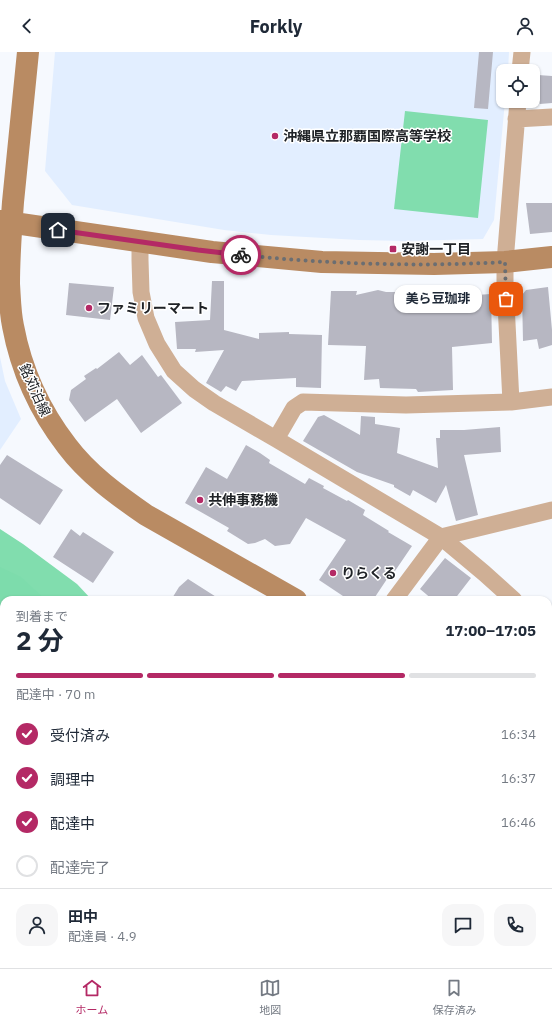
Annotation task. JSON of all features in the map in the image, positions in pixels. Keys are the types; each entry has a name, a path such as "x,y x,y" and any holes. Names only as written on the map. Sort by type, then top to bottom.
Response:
{"street":[{"name":"銘苅泊線","path":"28,52 6,222 12,324 26,374 38,401 67,447 107,487 126,502 146,515 289,596"},
{"path":"521,64 522,52"},
{"path":"511,402 505,262 517,108"},
{"path":"516,119 552,117"},
{"path":"6,222 212,252 322,262 427,264 505,262 552,257"},
{"path":"140,242 141,292 146,318 157,344 174,371 194,389 214,403 441,537 510,596"},
{"path":"276,439 294,408 303,402 406,405 511,402 552,397"},
{"path":"397,596 441,537 552,510"}],"shaded area":[{"name":"沖縄県立那覇国際高等学校","path":"55,52 509,52 508,64 496,64 496,108 504,108 494,220 483,239 404,241 359,240 271,235 224,230 72,205 45,171"},
{"path":"0,357 5,381 21,419 0,450"}],"green space":[{"path":"405,111 488,120 478,218 394,209"},
{"path":"0,529 77,584 88,596 0,596"},
{"path":"0,567 21,577 42,596 0,596"}],"building":[{"path":"479,52 493,52 488,109 474,108"},
{"path":"540,75 552,76 552,103 540,104"},
{"path":"526,203 552,203 552,232 530,234"},
{"path":"212,281 224,281 224,330 259,339 259,333 289,332 289,334 322,335 321,388 296,387 296,378 242,381 236,391 226,386 221,392 206,383 224,350 195,352 196,349 177,349 175,322 210,320"},
{"name":"ファミリーマート","path":"69,283 114,287 110,320 66,315"},
{"path":"548,287 552,345 539,349 537,339 523,341 522,295 526,290"},
{"path":"378,290 386,292 413,292 413,296 442,295 442,291 461,292 461,296 491,294 492,343 452,347 453,390 418,392 416,389 380,388 379,379 364,380 366,346 328,345 331,291 357,291 356,295"},
{"path":"119,352 130,365 142,355 158,377 161,375 182,403 141,433 117,399 85,422 69,400 71,390 86,379 84,376 96,368 97,369"},
{"path":"324,415 360,435 361,416 375,417 375,424 400,428 397,453 438,468 436,438 440,438 440,430 500,427 501,452 464,455 478,515 456,521 446,485 436,503 413,490 410,496 394,487 394,485 357,472 303,441 318,417"},
{"path":"246,445 270,460 269,463 305,484 309,478 324,486 323,488 365,510 363,515 412,546 395,571 393,570 376,596 343,596 319,580 346,540 306,518 290,544 275,546 265,539 248,544 227,531 229,528 185,503 206,467 227,479"},
{"path":"7,455 63,490 40,525 0,498 0,465"},
{"path":"71,529 80,536 83,532 114,552 93,583 53,557"},
{"path":"445,558 471,578 457,596 428,596 420,589"},
{"path":"188,579 215,596 173,596 179,587"}],"way so far":[{"path":"241,255 322,262 378,264 505,262 506,299"}],"place":[{"name":"沖縄県立那覇国際高等学校","path":"275,136"},
{"name":"安謝一丁目","path":"393,249"},
{"name":"美ら豆珈琲","path":"506,299"},
{"name":"ファミリーマート","path":"89,308"},
{"name":"共伸事務機","path":"200,500"},
{"name":"りらくる","path":"333,573"}],"route":[{"path":"58,230 241,255"}]}
